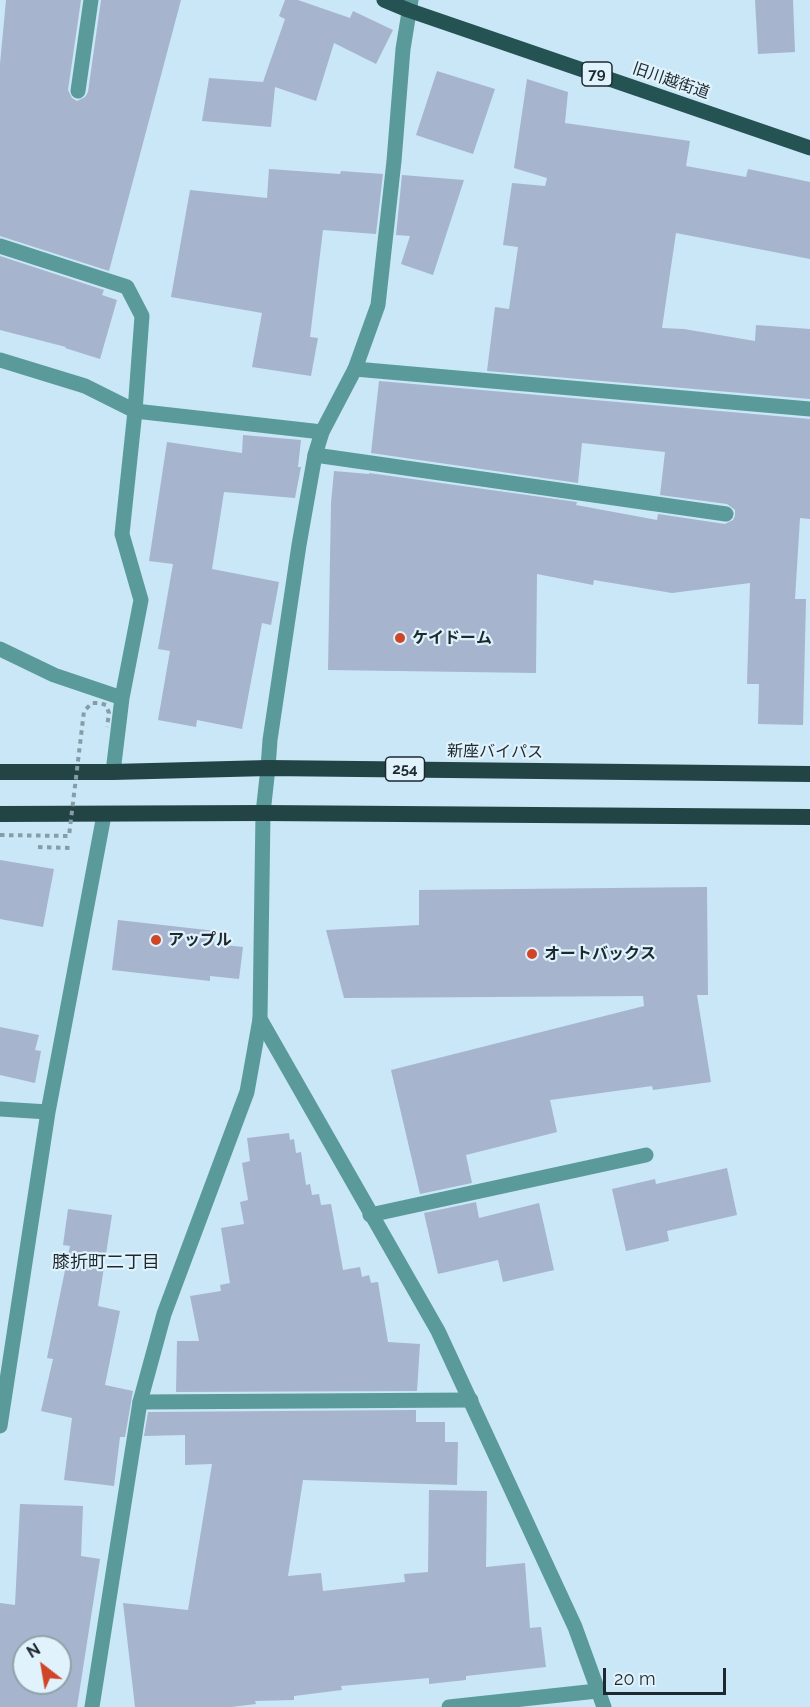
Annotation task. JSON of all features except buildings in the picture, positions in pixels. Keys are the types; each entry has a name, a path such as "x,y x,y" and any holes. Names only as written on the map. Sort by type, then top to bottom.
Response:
{"highway":[{"name":"新座バイパス","path":"0,772 268,768 810,774"},
{"path":"0,814 263,813 810,817"}],"main road":[{"name":"旧川越街道","path":"384,0 410,5 810,148"}],"street":[{"path":"78,91 91,0"},
{"path":"92,1707 140,1402 164,1314 247,1092 260,1019 263,813 270,740 299,545 315,455 322,432 355,369 378,306 410,5"},
{"path":"0,246 127,287 142,316 122,534 141,600 122,698 112,772"},
{"path":"0,360 85,386 135,411 322,432"},
{"path":"355,369 810,409"},
{"path":"315,455 726,514"},
{"path":"0,649 54,675 122,698"},
{"path":"0,1426 48,1112 104,815"},
{"path":"260,1019 438,1331 575,1627 604,1707"},
{"path":"0,1109 48,1112"},
{"path":"370,1215 646,1155"},
{"path":"140,1402 471,1400"},
{"path":"449,1707 597,1691"}],"path":[{"path":"0,835 69,836 84,711 92,703 106,705 109,713 107,728"},
{"path":"32,846 97,850"}],"place":[{"name":"ケイドーム","path":"400,638"},
{"name":"アップル","path":"156,940"},
{"name":"オートバックス","path":"532,954"}],"district":[{"name":"膝折町二丁目","path":"106,1263"}]}
